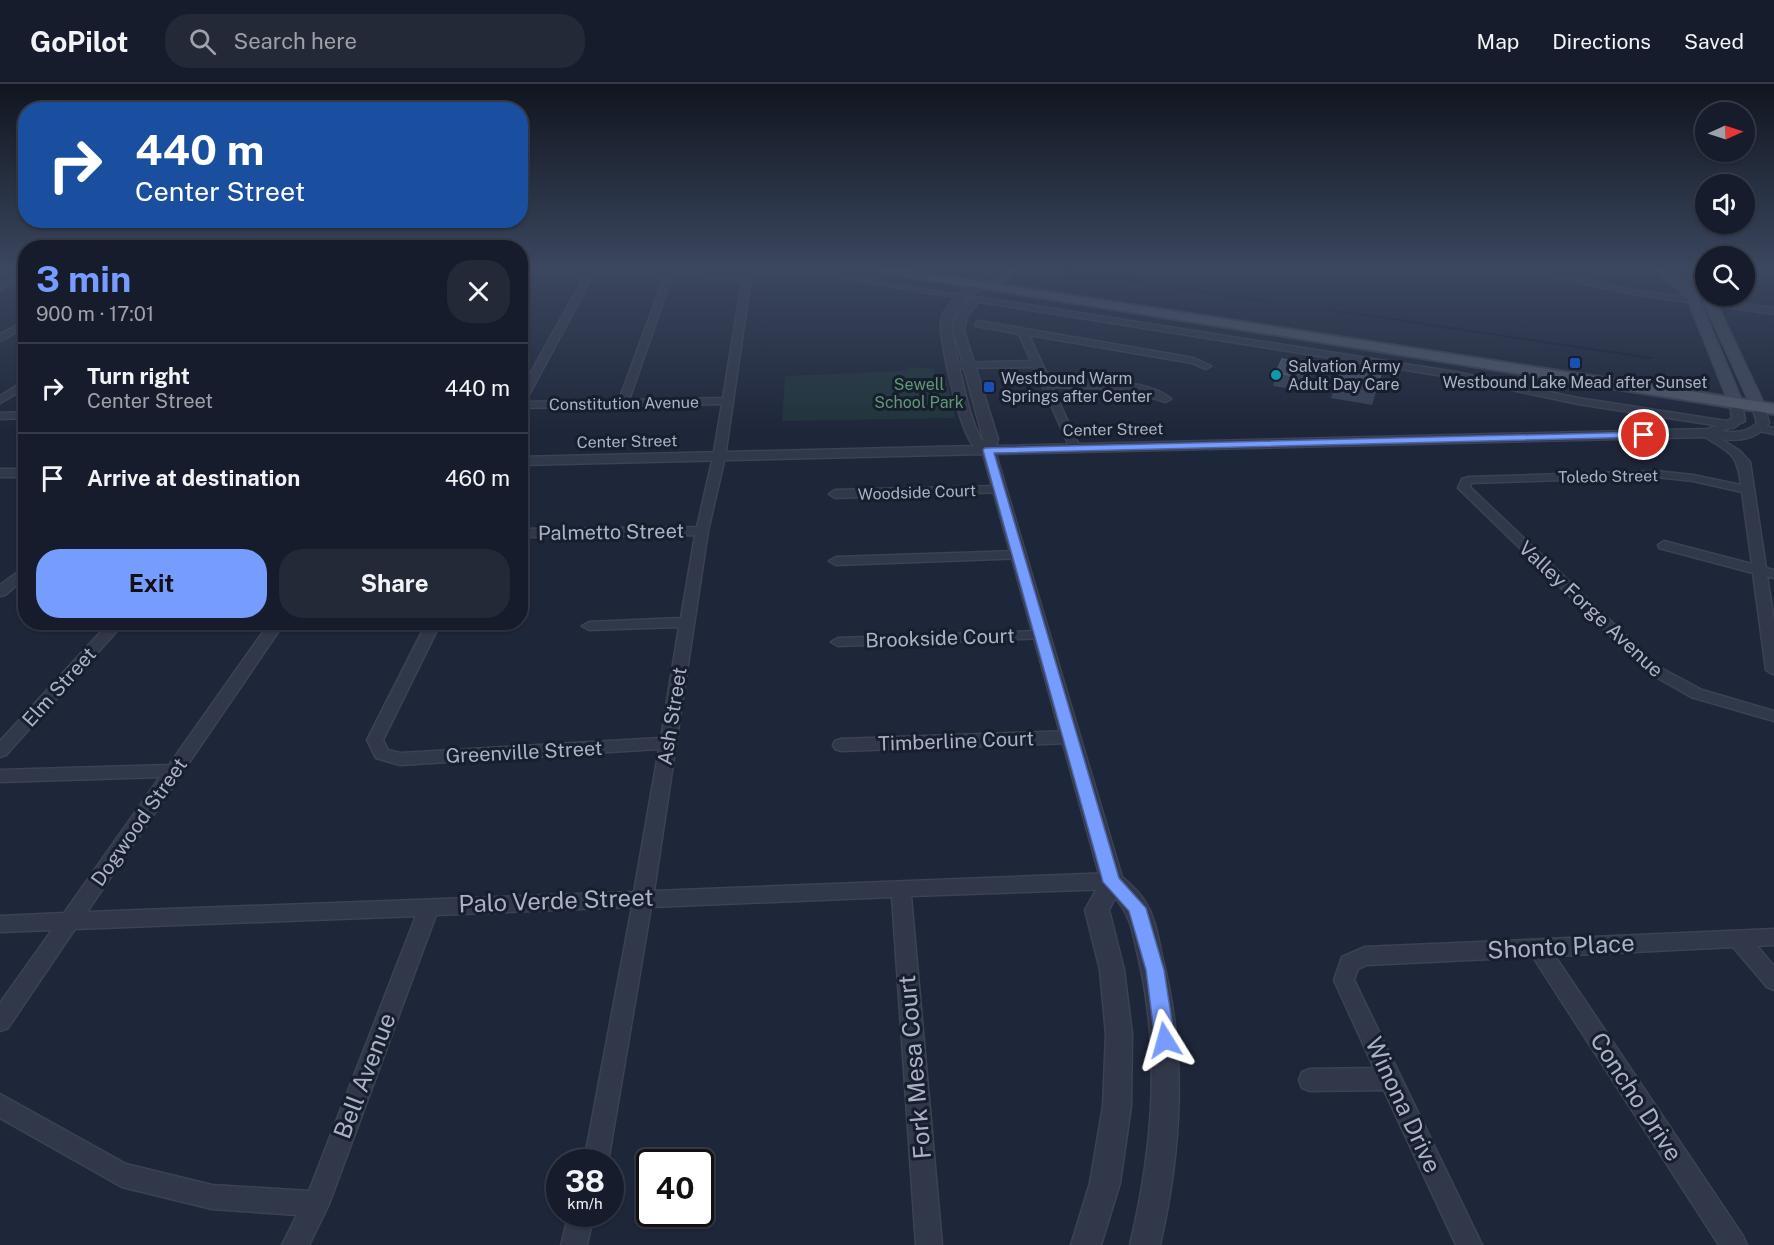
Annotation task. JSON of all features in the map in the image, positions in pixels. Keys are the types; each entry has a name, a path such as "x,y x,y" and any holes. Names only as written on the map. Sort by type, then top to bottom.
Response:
{"main road":[{"path":"1232,324 1755,400 1774,398"},
{"path":"1264,324 1283,324"},
{"path":"1287,324 1433,346 1734,397"},
{"path":"1703,324 1734,397"},
{"path":"1720,324 1755,400 1774,409"},
{"path":"1312,336 1322,334 1392,345 1433,346"},
{"path":"1308,351 1312,336"}],"street":[{"path":"528,388 563,324"},
{"path":"623,403 651,324"},
{"name":"Ash Street","path":"598,1149 643,898 702,531 719,457 739,324"},
{"path":"946,324 945,331 953,366 974,439 988,450"},
{"path":"960,324 959,331 992,439 988,450 1112,882 1137,908 1155,970 1165,1040 1166,1118 1156,1204 1145,1245"},
{"path":"981,324 1194,361 1206,366"},
{"path":"1137,324 1456,375 1578,401 1733,424 1739,421 1734,397"},
{"path":"0,338 18,328"},
{"path":"1023,332 1075,448"},
{"path":"953,366 1036,364"},
{"path":"1045,384 1096,383 1156,394 1166,399"},
{"path":"0,400 18,388"},
{"path":"1755,400 1763,423 1759,428 1774,431"},
{"name":"Constitution Avenue","path":"528,403 726,401"},
{"path":"0,416 18,415"},
{"name":"Center Street","path":"1707,433 1733,424"},
{"name":"Center Street","path":"528,461 1707,433 1730,436 1752,433 1759,428"},
{"path":"1707,433 1736,453 1744,462 1767,572 1774,668"},
{"path":"0,473 18,473"},
{"name":"Toledo Street","path":"1466,482 1656,474 1693,478 1749,490"},
{"name":"Valley Forge Avenue","path":"1466,482 1464,488 1668,681 1708,698 1774,716"},
{"name":"Woodside Court","path":"835,494 999,490"},
{"name":"Palmetto Street","path":"528,533 702,531"},
{"path":"1664,545 1767,572"},
{"path":"836,561 1018,555"},
{"path":"0,576 18,573"},
{"path":"0,592 18,576"},
{"path":"589,626 687,622"},
{"name":"Elm Street","path":"0,752 111,630"},
{"name":"Dogwood Street","path":"0,1021 272,630"},
{"name":"Greenville Street","path":"430,630 375,740 382,754 400,759 668,743"},
{"name":"Brookside Court","path":"838,642 1041,635"},
{"name":"Timberline Court","path":"841,744 1070,736"},
{"path":"0,776 174,771"},
{"path":"1086,1245 1105,1183 1117,1106 1119,1034 1112,970 1097,910 1112,882"},
{"name":"Palo Verde Street","path":"0,924 1112,882"},
{"name":"Fork Mesa Court","path":"901,890 929,1245"},
{"name":"Bell Avenue","path":"295,1245 316,1204 430,906"},
{"name":"Shonto Place","path":"1350,963 1365,956 1774,937"},
{"path":"1738,939 1774,981"},
{"name":"Concho Drive","path":"1538,948 1734,1245"},
{"name":"Winona Drive","path":"1350,963 1344,980 1469,1245"},
{"path":"1310,1080 1391,1079"},
{"path":"0,1105 122,1175 212,1197 316,1204"},
{"path":"574,1245 579,1227"}],"green space":[{"name":"Sewell School Park","path":"908,367 934,369 935,374 945,374 955,418 782,421 785,376 908,371"}],"building":[{"path":"1282,359 1314,365 1310,376 1291,372 1289,375 1276,373"},
{"path":"1342,366 1381,373 1377,388 1336,381"}],"waterway":[{"path":"1425,324 1651,358"}],"place":[{"name":"Westbound Lake Mead after Sunset","path":"1575,363"},
{"name":"Salvation Army Adult Day Care","path":"1276,375"},
{"name":"Westbound Warm Springs after Center","path":"989,387"}],"route":[{"path":"1165,1040 1155,970 1137,908 1112,882 988,450 1644,435"}]}
